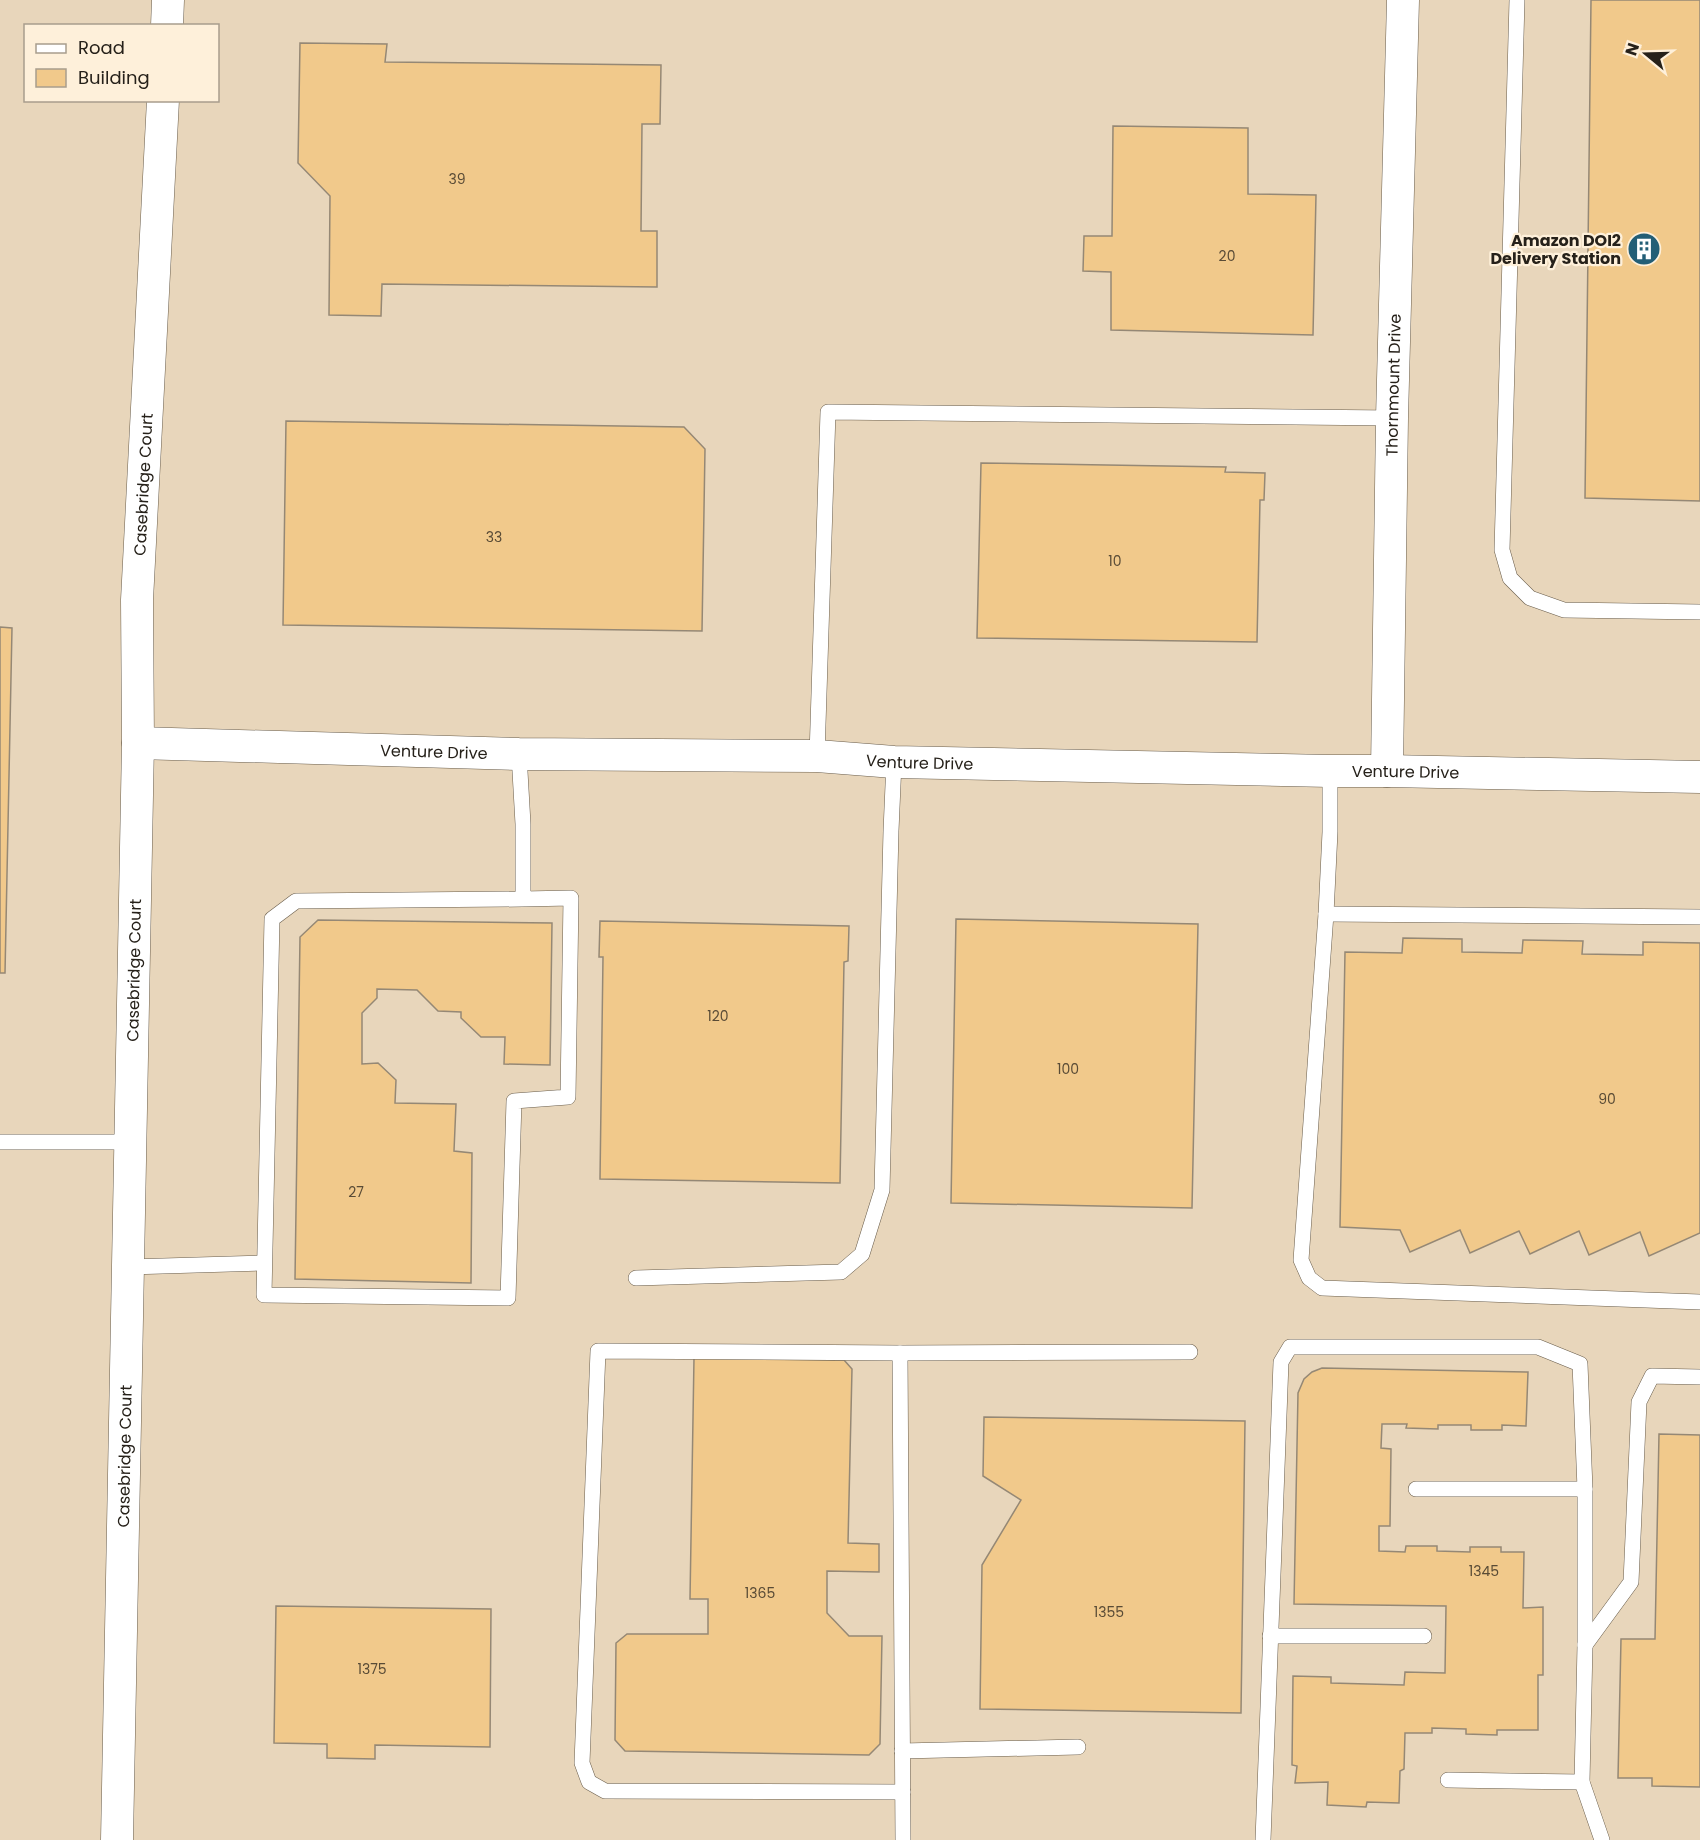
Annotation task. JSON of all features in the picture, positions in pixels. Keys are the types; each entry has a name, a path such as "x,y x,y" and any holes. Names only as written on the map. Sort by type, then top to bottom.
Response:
{"street":[{"path":"167,24 168,0"},
{"name":"Thornmount Drive","path":"1387,771 1392,418 1403,0"},
{"name":"Casebridge Court","path":"117,1840 132,1142 132,1018 138,744 137,600 163,102"},
{"name":"Venture Drive","path":"138,744 519,754 817,756 894,762 1700,777"}],"lane":[{"path":"1517,0 1502,550 1509,578 1530,598 1564,610 1700,612"},
{"path":"817,756 828,412 1392,418"},
{"path":"519,754 524,824 523,899"},
{"path":"636,1278 841,1272 862,1254 882,1190 894,762"},
{"path":"1330,771 1326,914 1301,1260 1309,1278 1322,1288 1700,1302"},
{"path":"571,898 568,1098 514,1101 508,1298 264,1295 272,919 296,901 523,899 571,898"},
{"path":"1326,914 1700,917"},
{"path":"0,1142 132,1142"},
{"path":"129,1267 264,1263"},
{"path":"1263,1840 1281,1362 1290,1347 1538,1347 1580,1364 1585,1489 1586,1645 1582,1782 1602,1840"},
{"path":"903,1792 605,1791 589,1782 582,1762 598,1351 1190,1352"},
{"path":"900,1353 903,1840"},
{"path":"1586,1645 1631,1582 1639,1402 1652,1376 1700,1377"},
{"path":"1416,1489 1585,1489"},
{"path":"1270,1636 1424,1636"},
{"path":"902,1751 1078,1746"},
{"path":"1448,1780 1582,1782"}],"shaded area":[{"path":"0,0 1700,0 1700,1840 0,1840"}],"building":[{"name":"Amazon DOI2 Delivery Station","path":"1591,0 1700,0 1700,501 1585,498"},
{"path":"300,43 387,44 385,62 661,65 660,124 642,124 641,231 657,231 657,287 382,284 381,316 329,315 330,196 298,163"},
{"path":"1113,126 1248,128 1248,194 1316,195 1313,335 1111,330 1111,272 1083,271 1084,236 1112,236"},
{"path":"286,421 684,427 705,449 702,631 283,625"},
{"path":"981,463 1226,467 1225,472 1265,473 1264,500 1260,500 1257,642 977,638"},
{"path":"0,627 12,628 5,973 0,973"},
{"path":"956,919 1198,924 1192,1208 951,1203"},
{"path":"318,920 552,923 550,1065 504,1064 505,1037 481,1037 461,1018 461,1012 438,1011 417,990 377,989 377,998 362,1013 362,1064 378,1063 396,1080 395,1103 456,1104 454,1151 472,1153 471,1283 295,1279 300,937"},
{"path":"600,921 849,926 848,961 844,962 840,1183 600,1179 603,957 599,957"},
{"path":"1403,938 1462,939 1462,952 1522,953 1523,940 1583,941 1582,954 1643,955 1643,942 1700,943 1700,1233 1649,1256 1640,1232 1589,1255 1579,1231 1530,1254 1519,1231 1470,1253 1460,1230 1410,1252 1400,1230 1340,1227 1345,952 1402,953"},
{"path":"694,1358 844,1360 852,1369 848,1543 879,1544 879,1572 827,1571 827,1613 849,1636 882,1636 880,1744 869,1755 625,1751 615,1740 616,1643 627,1634 708,1634 708,1599 690,1599"},
{"path":"1322,1368 1528,1372 1526,1426 1502,1425 1502,1430 1471,1430 1471,1425 1438,1425 1438,1429 1406,1428 1407,1424 1382,1424 1381,1448 1391,1449 1390,1526 1379,1526 1379,1551 1405,1552 1406,1546 1437,1546 1437,1551 1470,1552 1470,1547 1501,1547 1501,1552 1524,1552 1523,1608 1543,1607 1543,1675 1538,1675 1538,1730 1497,1730 1497,1735 1466,1734 1466,1729 1432,1728 1432,1733 1405,1733 1404,1769 1400,1771 1399,1803 1367,1802 1366,1807 1327,1805 1328,1782 1295,1783 1297,1766 1292,1765 1293,1676 1331,1677 1331,1683 1404,1685 1405,1672 1445,1673 1446,1606 1294,1604 1298,1393 1304,1379 1312,1372"},
{"path":"984,1417 1245,1421 1241,1713 980,1709 982,1565 1021,1500 983,1476"},
{"path":"1659,1434 1700,1435 1700,1787 1652,1786 1652,1778 1618,1778 1621,1639 1655,1639"},
{"path":"276,1606 491,1609 490,1747 375,1745 375,1759 327,1758 327,1744 274,1743"}],"place":[{"name":"Amazon DOI2 Delivery Station","path":"1644,249"}]}
